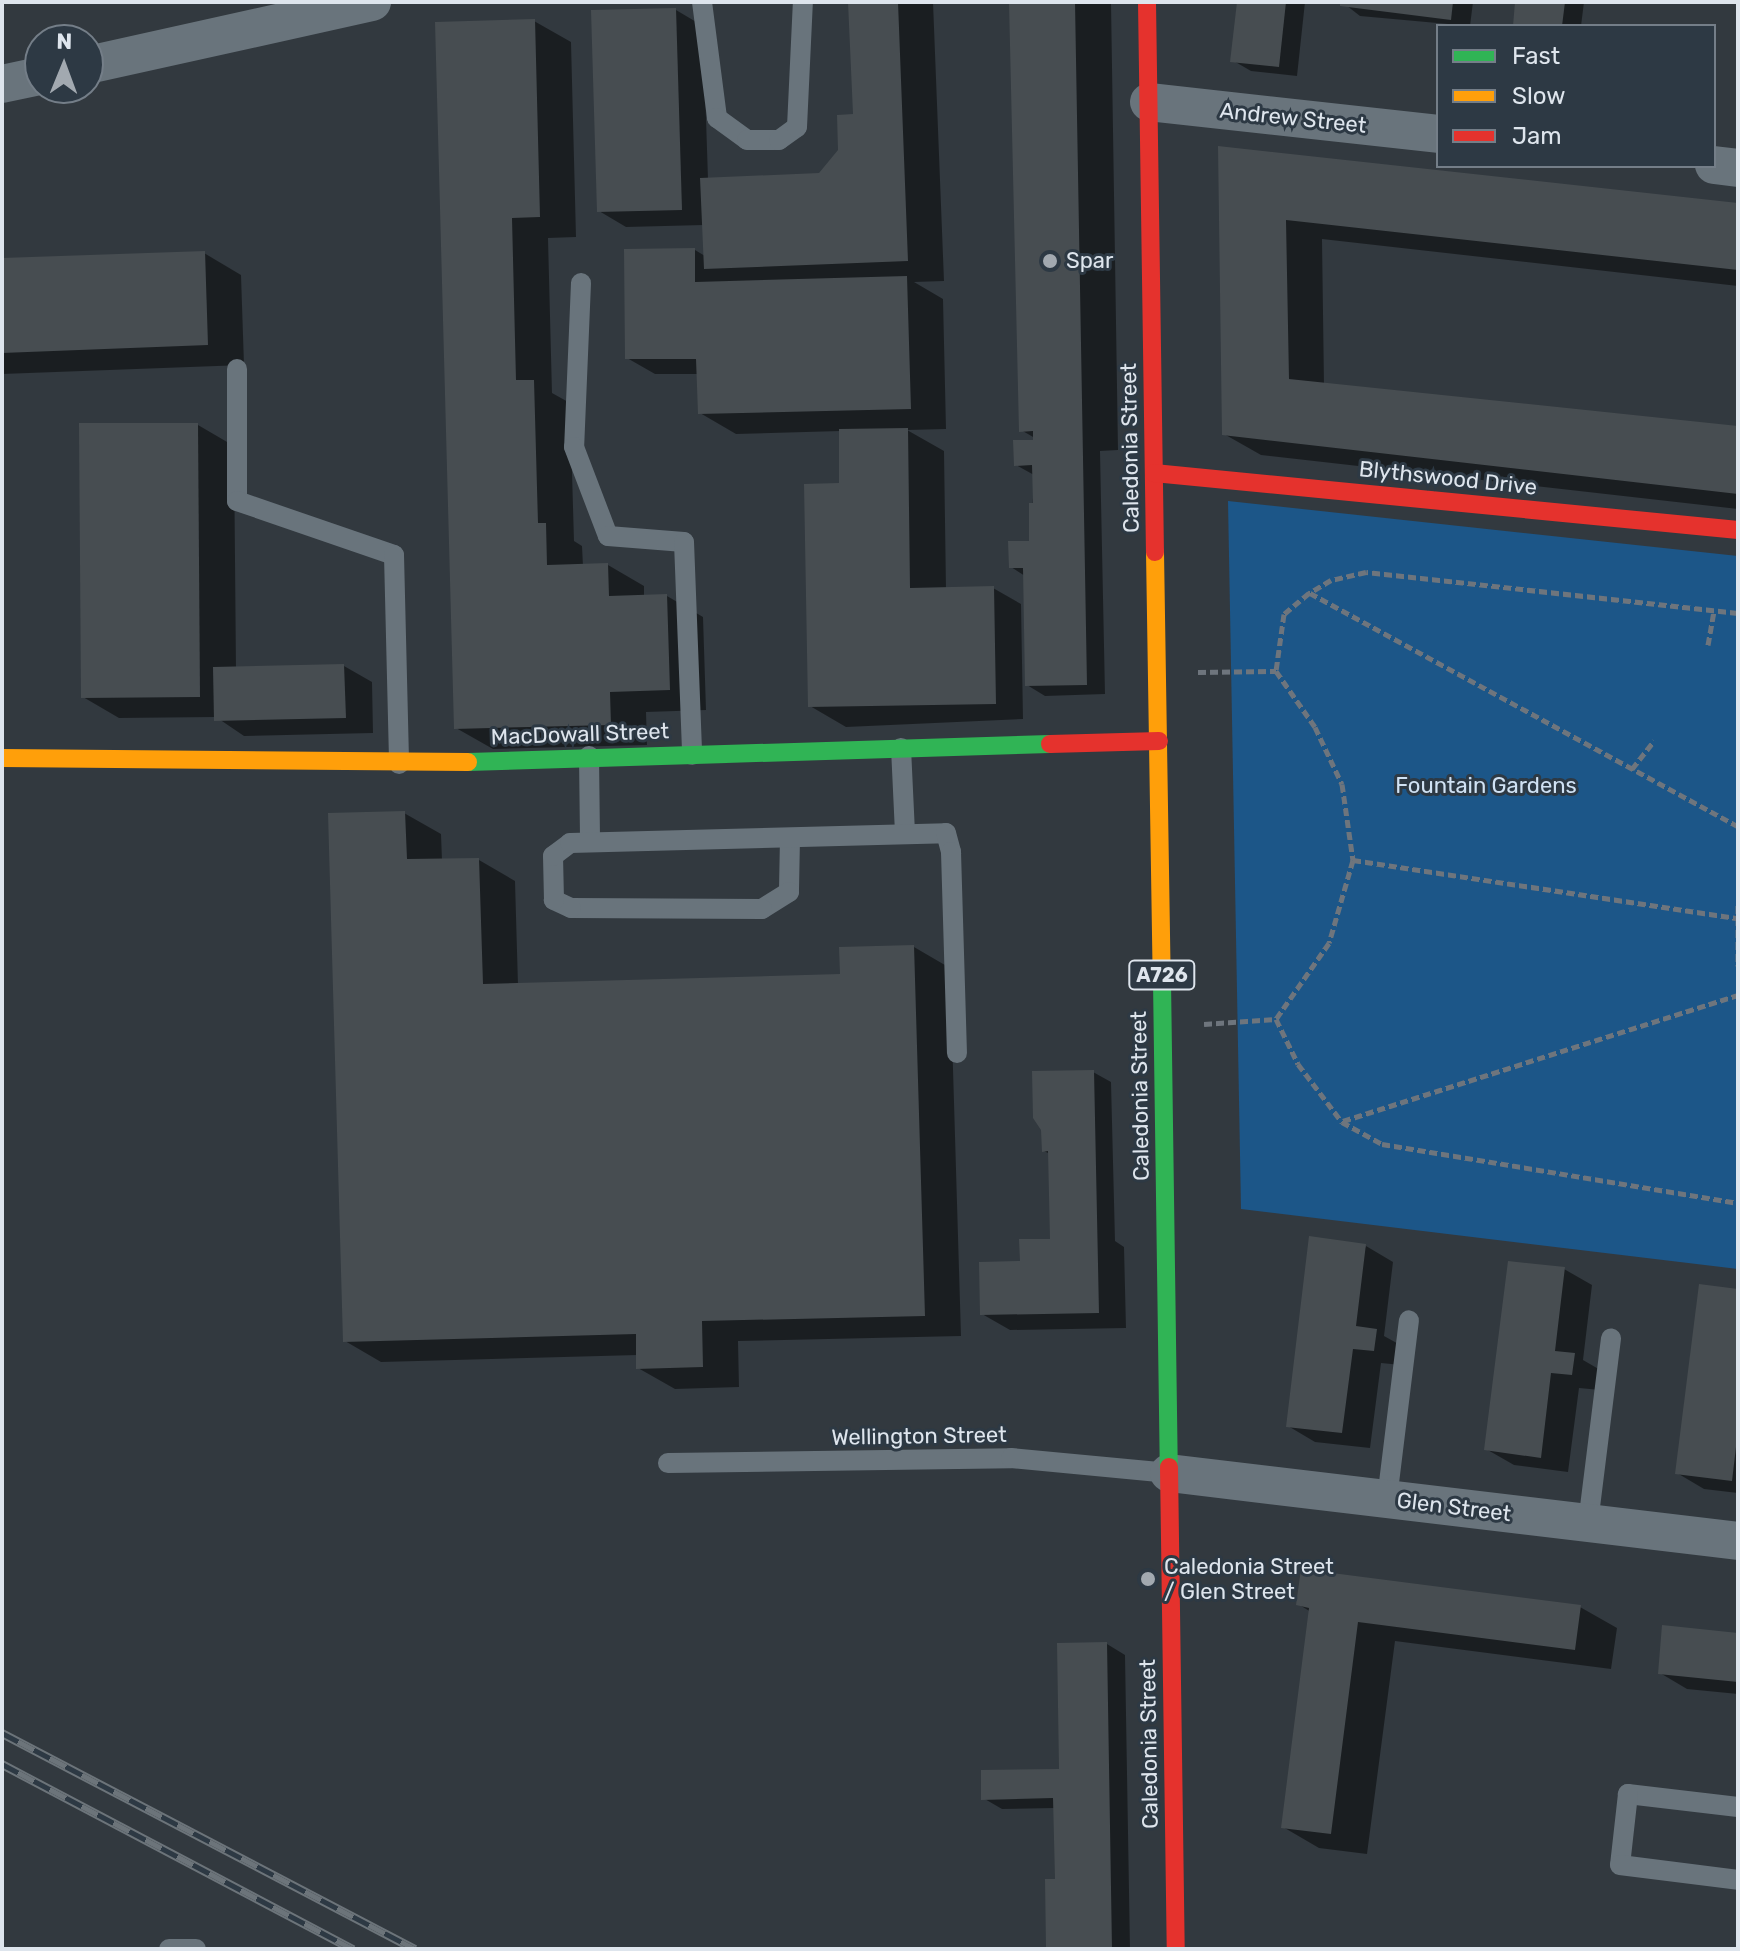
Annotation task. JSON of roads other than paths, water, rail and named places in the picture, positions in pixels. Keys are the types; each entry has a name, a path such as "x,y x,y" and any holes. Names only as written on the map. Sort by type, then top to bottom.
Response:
{"main road":[{"name":"Caledonia Street","path":"1147,2 1176,1949"},
{"name":"Blythswood Drive","path":"1154,473 1738,530"},
{"name":"MacDowall Street","path":"2,758 399,764 1159,741"}],"street":[{"path":"104,61 372,2"},
{"path":"2,84 24,79"},
{"name":"Andrew Street","path":"1149,102 1436,134"},
{"path":"1716,165 1738,168"},
{"name":"Glen Street","path":"1169,1473 1738,1541"}],"lane":[{"path":"702,2 717,118 747,140 771,140 791,135 797,127 803,2"},
{"path":"581,283 574,447 608,536 684,542 692,755"},
{"path":"237,369 237,501 394,555 399,764"},
{"path":"901,748 905,833"},
{"path":"589,756 590,841"},
{"path":"790,838 789,892 762,909 571,908 554,900 553,856 570,843 946,833 951,852 957,1053"},
{"path":"1387,1499 1409,1320"},
{"path":"1588,1523 1611,1338"},
{"name":"Wellington Street","path":"668,1463 1011,1458 1169,1473"},
{"path":"1738,1807 1628,1794 1620,1865 1738,1880"},
{"path":"169,1949 196,1949"}],"railway":[{"path":"2,1733 415,1949"},
{"path":"2,1764 353,1949"}],"place":[{"name":"Spar","path":"1050,261"},
{"name":"Caledonia Street / Glen Street","path":"1148,1579"}],"park label":[{"name":"Fountain Gardens","path":"1486,786"}]}
